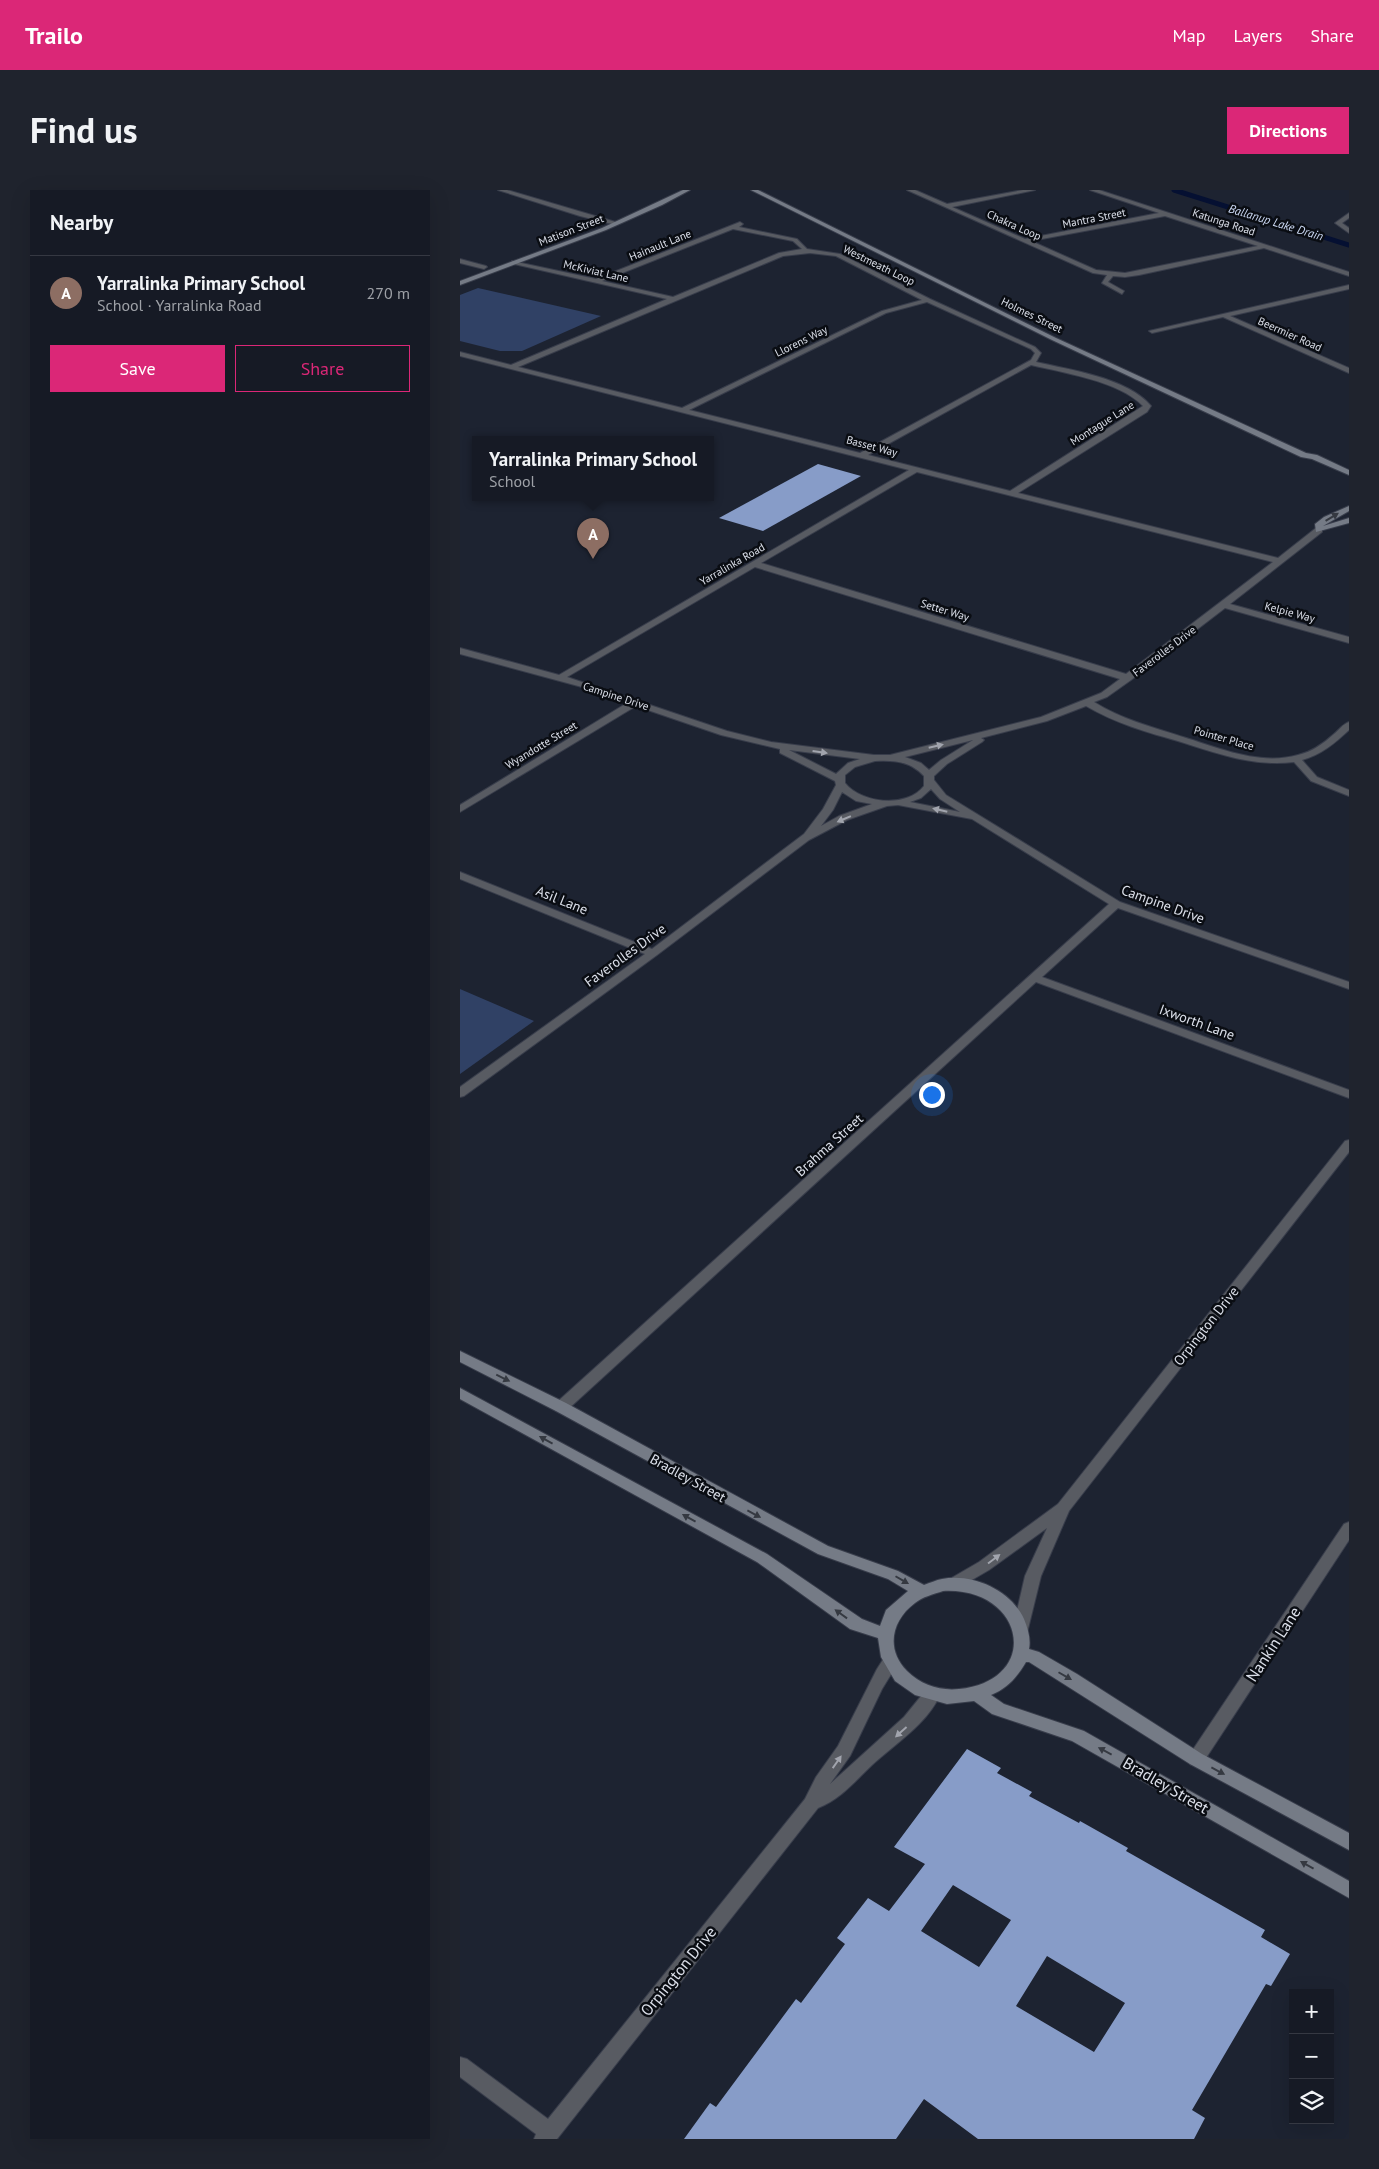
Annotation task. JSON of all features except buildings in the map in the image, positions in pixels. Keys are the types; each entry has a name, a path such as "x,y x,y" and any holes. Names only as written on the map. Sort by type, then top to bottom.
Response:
{"street":[{"path":"501,190 616,223"},
{"name":"Matison Street","path":"595,224 650,204 674,190"},
{"name":"Matison Street","path":"460,283 616,223 659,205 687,190"},
{"name":"Holmes Street","path":"754,190 1054,339 1304,455 1314,456 1349,473"},
{"name":"Chakra Loop","path":"910,190 1085,269 1111,274 1139,273 1266,246"},
{"path":"946,206 1032,190"},
{"name":"Katunga Road","path":"1093,190 1349,274"},
{"name":"Mantra Street","path":"1024,241 1168,214"},
{"path":"1349,215 1338,223 1349,231"},
{"name":"Hainault Lane","path":"596,281 740,224"},
{"path":"732,227 795,240 805,250"},
{"name":"Matison Street","path":"460,276 542,244"},
{"name":"Westmeath Loop","path":"514,366 781,254 805,250 827,251 838,255 928,300 1033,348 1038,356 1030,363"},
{"path":"460,261 484,267"},
{"name":"McKiviat Lane","path":"514,262 674,299"},
{"path":"1111,274 1104,282 1122,292"},
{"path":"1152,331 1349,287"},
{"name":"Llorens Way","path":"685,409 884,312 928,300"},
{"name":"Beermier Road","path":"1223,315 1349,371"},
{"name":"Basset Way","path":"460,354 685,409 1278,561"},
{"path":"862,455 1030,363"},
{"name":"Montague Lane","path":"1011,494 1144,410 1147,406 1141,400 1099,380 1030,363"},
{"name":"Holmes Street","path":"1304,455 1307,459 1349,481"},
{"name":"Yarralinka Road","path":"560,678 916,469"},
{"path":"1349,508 1327,519 1318,526 1319,530 1349,520"},
{"name":"Faverolles Drive","path":"889,758 987,734 1062,713 1088,703 1115,688 1224,606 1319,530"},
{"name":"Setter Way","path":"755,564 1128,678"},
{"name":"Kelpie Way","path":"1224,606 1349,640"},
{"name":"Campine Drive","path":"460,651 560,678 724,733 772,745 874,758"},
{"name":"Wyandotte Street","path":"460,810 635,702"},
{"name":"Pointer Place","path":"1088,703 1122,720 1242,758 1273,761 1296,759 1321,749 1349,725"},
{"name":"Faverolles Drive","path":"898,802 920,795 930,778 944,762 987,734"},
{"name":"Campine Drive","path":"772,745 840,783 859,800 885,803"},
{"path":"840,783 842,772 850,765 874,758 889,758"},
{"name":"Campine Drive","path":"889,758 914,763 930,778 943,797 1116,904 1349,986"},
{"path":"1296,759 1314,779 1349,793"},
{"name":"Faverolles Drive","path":"805,838 828,810 840,783"},
{"path":"885,803 898,802"},
{"name":"Campine Drive","path":"898,802 982,820"},
{"name":"Faverolles Drive","path":"460,1094 653,953 805,838 843,818 885,803"},
{"name":"Asil Lane","path":"460,875 653,953"},
{"name":"Brahma Street","path":"561,1407 1116,904"},
{"name":"Ixworth Lane","path":"1035,978 1349,1094"},
{"name":"Orpington Drive","path":"1021,1628 1034,1576 1063,1508 1349,1144"},
{"name":"Bradley Street","path":"460,1356 561,1407 741,1508 823,1550 893,1575 921,1591"},
{"path":"460,1393 762,1558 856,1624 885,1634"},
{"name":"Orpington Drive","path":"953,1584 984,1566 1063,1508"},
{"name":"Nankin Lane","path":"1196,1759 1349,1528"},
{"path":"953,1584 975,1588 996,1596 1016,1616 1021,1628 1022,1654 1016,1668 1006,1679 993,1688 962,1697 932,1694 907,1683 890,1663 886,1654 885,1634 889,1620 897,1608 921,1591 953,1584"},
{"path":"1022,1654 1033,1657 1071,1679 1196,1759 1349,1842"},
{"name":"Orpington Drive","path":"547,2136 812,1803 815,1794 844,1752 876,1682 890,1663"},
{"name":"Orpington Drive","path":"812,1803 826,1799 901,1731 920,1713 932,1694"},
{"name":"Bradley Street","path":"977,1694 998,1710 1078,1736 1349,1890"},
{"path":"460,2066 547,2136"}],"shaded area":[{"path":"478,288 601,316 522,351 500,351 460,341 460,295"},
{"path":"460,989 534,1021 460,1074"}],"waterway":[{"name":"Ballanup Lake Drain","path":"1174,190 1349,245"}],"place":[{"name":"Yarralinka Primary School","path":"593,559"}]}
